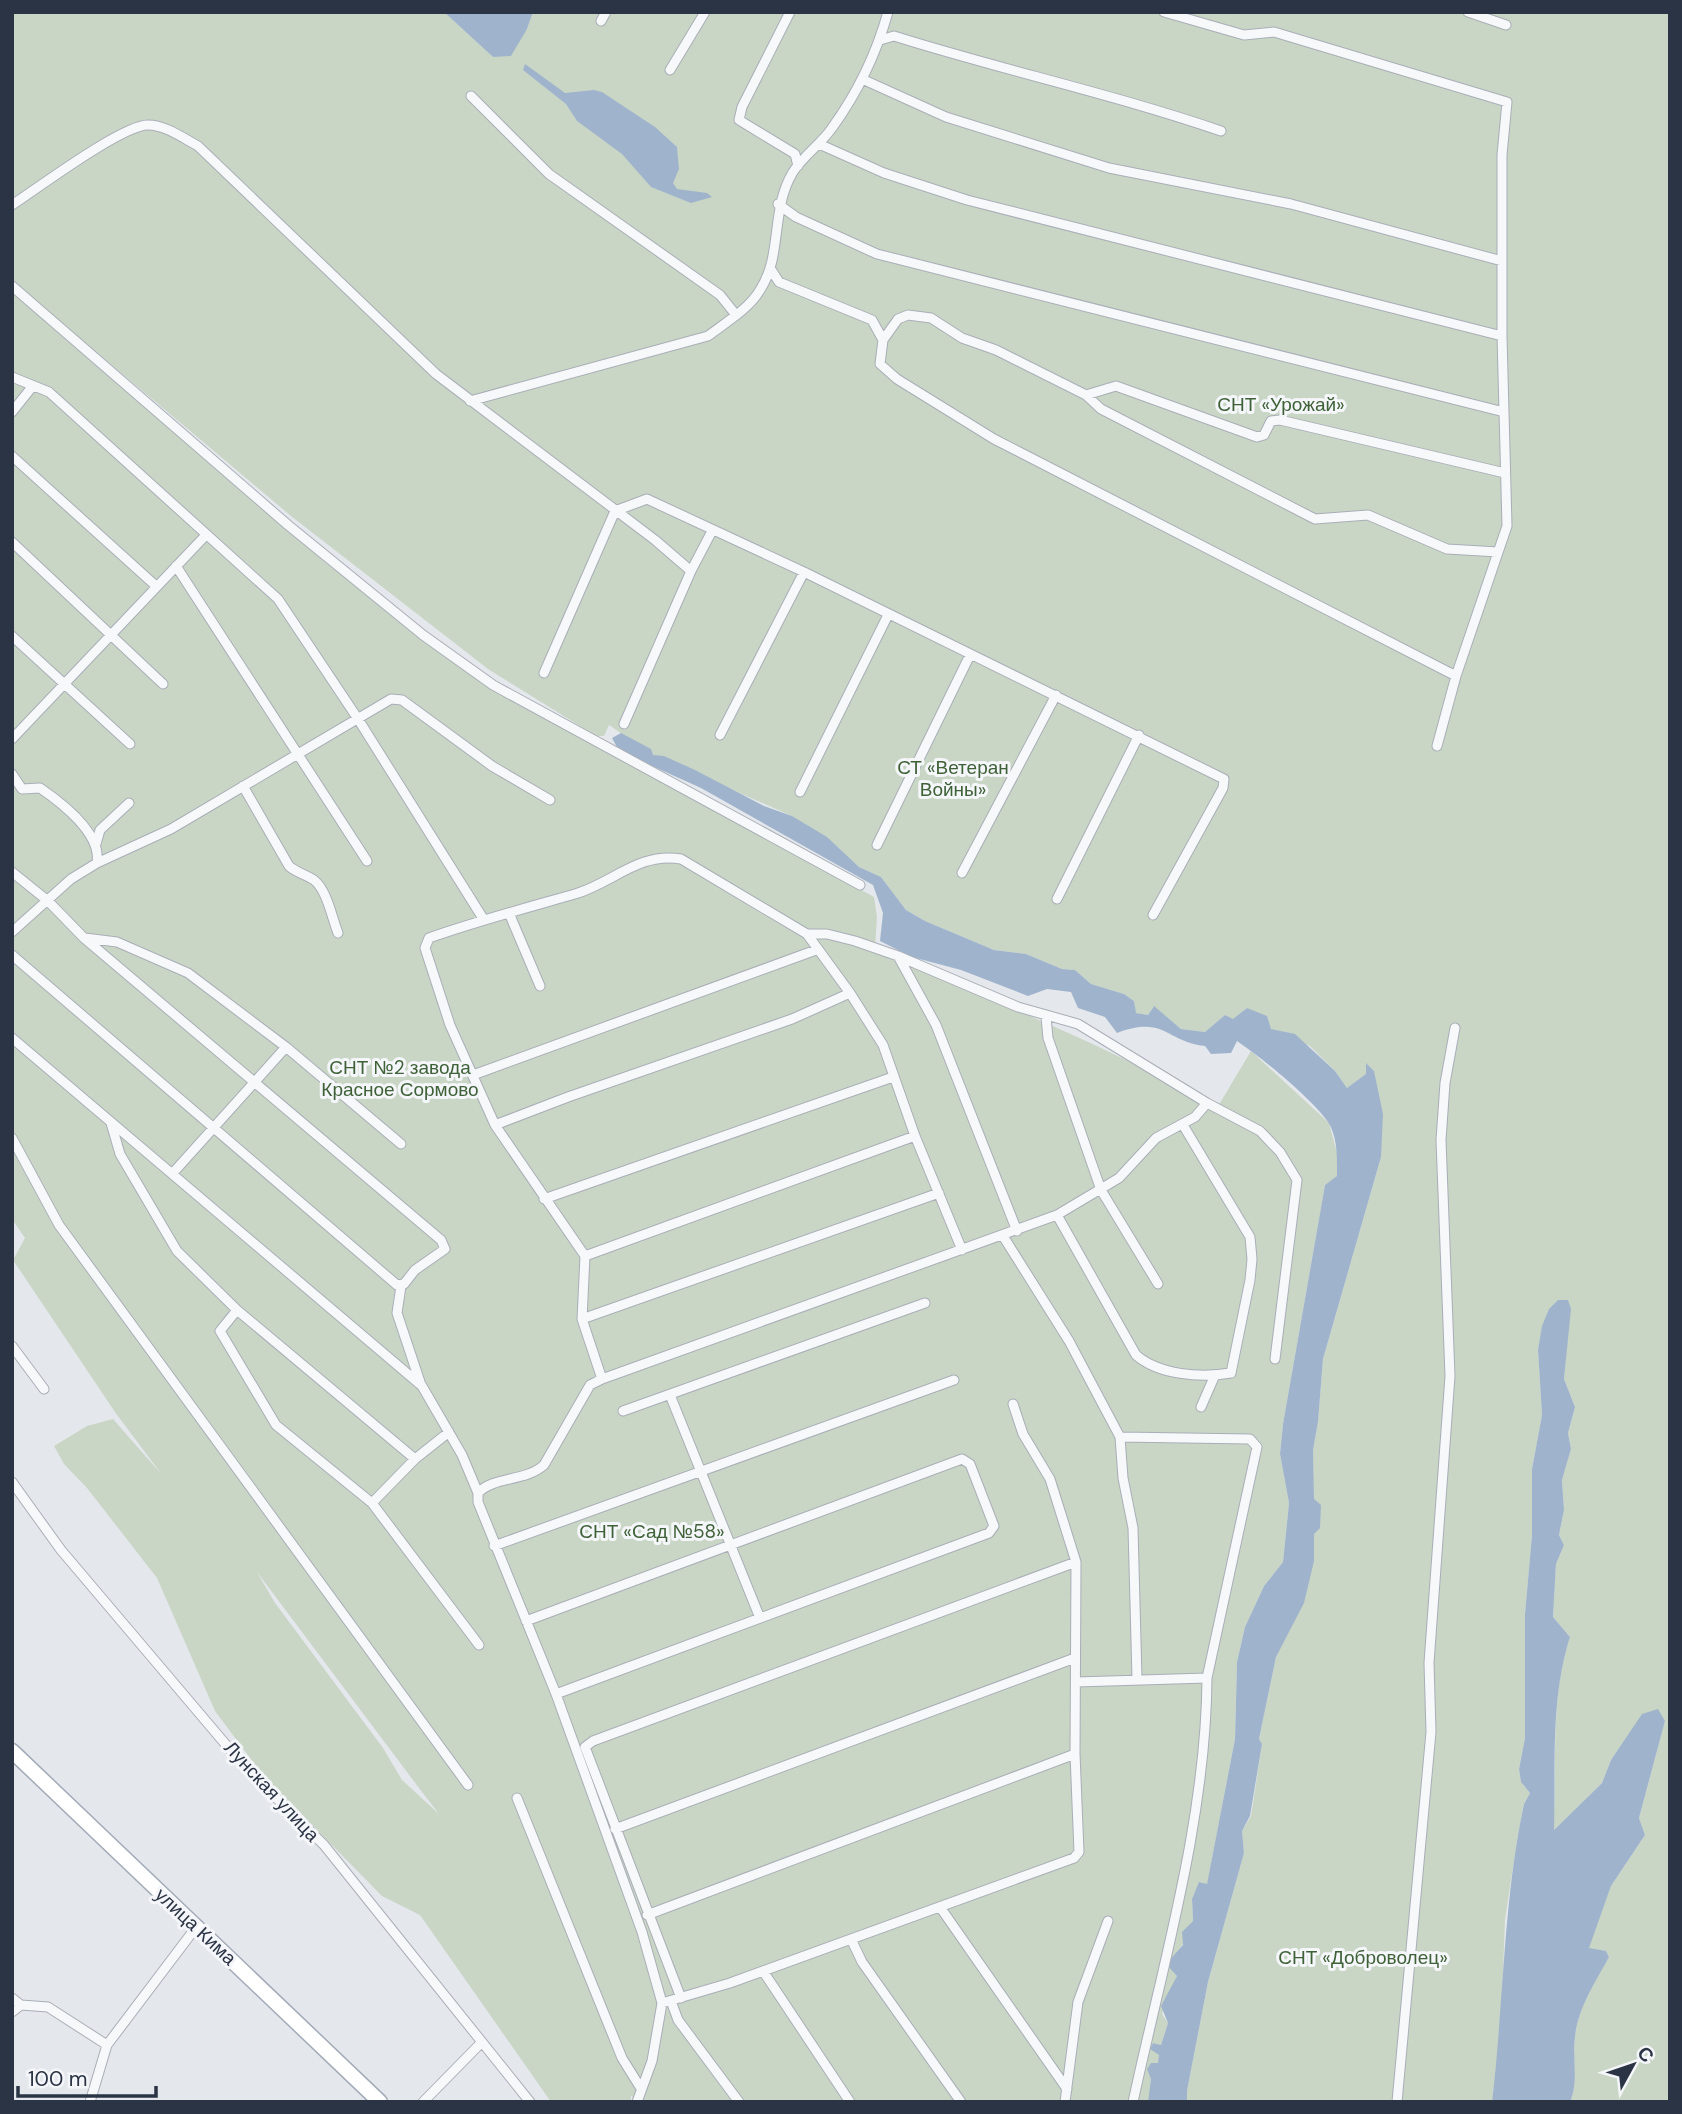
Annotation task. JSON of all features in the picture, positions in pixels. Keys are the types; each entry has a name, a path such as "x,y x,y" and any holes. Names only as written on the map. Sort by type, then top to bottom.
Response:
{"main road":[{"name":"улица Кима","path":"12,1751 380,2102"}],"street":[{"path":"670,70 705,12"},
{"path":"790,12 742,107 739,120 795,154 798,166"},
{"path":"470,401 708,335 736,315 760,291 770,268 778,204 798,166 820,144 862,79 880,40 888,12"},
{"path":"1164,12 1244,35 1274,32 1507,102 1502,155 1502,336 1507,526 1456,676 1437,746"},
{"path":"1468,12 1506,25"},
{"path":"880,40 894,36 988,66 1147,106 1221,131"},
{"path":"862,79 946,117 1110,168 1291,204 1502,261"},
{"path":"471,96 549,174 720,295 736,315"},
{"path":"12,205 117,136 147,125 170,130 198,146 436,374 656,540 691,571"},
{"path":"820,144 884,173 967,200 1458,327 1502,336"},
{"path":"778,204 796,217 877,254 1504,412"},
{"path":"770,268 779,282 872,320 883,340"},
{"path":"12,286 288,525 423,635 473,671 527,705 860,885"},
{"path":"1456,676 994,439 897,379 880,364 883,340 898,319 908,315 931,318 962,338 996,350 1086,395 1101,409 1315,519 1368,515 1447,549 1498,552"},
{"path":"12,377 48,392 278,599 358,719 484,920"},
{"path":"1086,395 1116,386 1257,437 1264,435 1271,421 1280,420 1505,473"},
{"path":"12,412 33,387"},
{"path":"12,456 156,586"},
{"path":"544,673 615,511 647,499 804,572 1224,779 1223,788 1153,915"},
{"path":"624,724 691,571 712,531"},
{"path":"12,739 206,535"},
{"path":"12,542 163,684"},
{"path":"176,566 367,860"},
{"path":"720,735 804,572"},
{"path":"800,792 888,615"},
{"path":"12,636 130,744"},
{"path":"877,845 970,655"},
{"path":"962,873 1056,695"},
{"path":"12,932 71,878 171,829 391,699 402,700 492,766 550,800"},
{"path":"1057,899 1139,736"},
{"path":"12,774 22,789 40,788 57,800 96,844"},
{"path":"243,786 289,866 297,874 316,881 322,890 338,933"},
{"path":"97,863 96,844 100,830 128,803"},
{"path":"602,1379 582,1319 585,1256 495,1125 450,1025 425,948 429,938 578,894 646,859 666,856 681,859 807,934 816,950 850,993 883,1045 915,1136 962,1250"},
{"path":"12,872 48,901 84,938 445,1244 442,1252 424,1264 401,1286 397,1313 422,1387 449,1432 478,1493 495,1546 556,1694 666,2002 739,2102"},
{"path":"509,913 540,986"},
{"path":"807,934 827,934 898,956 1046,1017 1078,1024 1207,1103 1260,1131 1280,1152 1297,1180 1275,1359"},
{"path":"84,938 117,942 188,973 286,1047 401,1144"},
{"path":"473,1075 816,950"},
{"path":"12,955 401,1286"},
{"path":"898,956 936,1025 1017,1231"},
{"path":"495,1125 543,1105 792,1019 850,993"},
{"path":"1046,1017 1048,1038 1101,1190 1158,1284"},
{"path":"1397,2102 1431,1731 1429,1662 1450,1376 1441,1140 1445,1083 1455,1028"},
{"path":"12,1038 422,1387"},
{"path":"172,1174 286,1047"},
{"path":"544,1199 893,1077"},
{"path":"478,1493 484,1486 533,1475 544,1465 590,1385 1056,1215 1119,1178 1156,1138 1183,1125 1207,1103"},
{"path":"110,1122 120,1154 177,1251 237,1310 415,1459"},
{"path":"1056,1215 1136,1355 1150,1367 1215,1375 1231,1373 1235,1366 1252,1259 1250,1237 1183,1125"},
{"path":"585,1256 915,1136"},
{"path":"12,1138 59,1225 468,1785"},
{"path":"582,1319 939,1193"},
{"path":"1003,1236 1069,1341 1121,1437 1123,1478 1133,1528 1137,1679"},
{"path":"623,1411 925,1303"},
{"path":"237,1310 220,1331 276,1424 372,1503 479,1646"},
{"path":"12,1346 44,1389"},
{"path":"1201,1407 1215,1375"},
{"path":"495,1546 954,1380"},
{"path":"670,1395 760,1618"},
{"path":"666,2002 763,1971 940,1907 1074,1858 1079,1852 1075,1754 1076,1562 1050,1479 1023,1434 1013,1404"},
{"path":"372,1503 415,1459 449,1432"},
{"path":"1121,1437 1250,1439 1257,1447 1207,1678 1203,1748 1186,1857 1133,2102"},
{"path":"526,1621 962,1459 970,1464 994,1526 989,1533 556,1694"},
{"name":"Лунская улица","path":"12,1482 61,1550 244,1766 324,1845 530,2102"},
{"path":"681,1998 585,1747 593,1741 1076,1562"},
{"path":"615,1829 1075,1658"},
{"path":"1076,1682 1207,1678"},
{"path":"648,1915 1075,1754"},
{"path":"517,1798 622,2058 640,2087"},
{"path":"940,1907 1067,2090"},
{"path":"1065,2102 1078,2002 1108,1921"},
{"path":"90,2102 107,2045 197,1926"},
{"path":"851,1939 862,1962 961,2102"},
{"path":"763,1971 849,2102"},
{"path":"12,1998 20,2005 48,2007 107,2045"},
{"path":"637,2102 640,2087 652,2061 666,2002"},
{"path":"12,2012 20,2005"},
{"path":"423,2102 481,2043"}],"green space":[{"path":"12,12 444,12 493,57 527,29 533,12 1670,12 1670,2097 1666,2102 1570,2102 1574,2086 1577,2026 1588,1996 1609,1957 1606,1951 1588,1949 1611,1886 1645,1835 1639,1818 1665,1721 1626,1740 1611,1760 1602,1783 1553,1831 1559,1685 1570,1637 1553,1617 1556,1564 1564,1545 1559,1535 1564,1510 1562,1480 1571,1449 1568,1433 1575,1407 1564,1379 1568,1333 1538,1350 1542,1415 1532,1469 1532,1535 1525,1614 1525,1738 1519,1769 1521,1782 1530,1793 1524,1804 1505,1919 1501,2025 1492,2102 1187,2102 1208,1982 1244,1853 1242,1831 1251,1816 1262,1744 1259,1739 1276,1657 1314,1561 1313,1450 1323,1359 1381,1157 1374,1071 1367,1064 1367,1074 1347,1088 1335,1071 1310,1046 1271,1029 1247,1008 1233,1020 1225,1015 1205,1032 1181,1029 1153,1007 1148,1015 1135,1013 1134,1001 1124,994 1091,984 1075,970 1062,969 1026,954 994,950 925,921 906,910 881,877 859,867 792,816 653,755 609,725 604,736 596,736 488,669 291,516 12,281"},
{"name":"СНТ №2 завода Красное Сормово","path":"12,290 327,564 480,680 874,897 877,917 875,948 890,959 1097,1046 1217,1108 1251,1051 1329,1123 1337,1153 1337,1177 1325,1185 1283,1424 1280,1454 1289,1503 1283,1562 1264,1586 1245,1627 1237,1662 1235,1739 1207,1885 1200,1882 1192,1899 1193,1921 1183,1932 1183,1944 1173,1959 1177,1976 1162,2014 1168,2023 1161,2045 1153,2043 1160,2055 1148,2102 636,2102 631,2095 631,2102 551,2102 420,1915 382,1896 262,1774 215,1711 157,1578 87,1488 64,1464 54,1446 87,1426 113,1419 162,1475 115,1412 13,1260 25,1238 12,1219","holes":["257,1572 439,1814 402,1780 383,1748 275,1603"]}],"water":[{"path":"444,12 533,12 527,29 511,56 493,57"},
{"path":"525,64 565,93 594,90 602,92 655,127 677,147 679,169 673,183 677,189 707,193 712,197 691,203 651,187 622,154 577,121 566,104 523,70"},
{"path":"621,733 651,749 653,755 664,756 695,770 764,806 792,816 827,837 859,867 881,877 906,910 925,921 994,950 1026,954 1062,969 1075,970 1091,984 1124,994 1134,1001 1136,1013 1148,1015 1154,1006 1181,1029 1205,1032 1225,1015 1233,1019 1247,1008 1267,1016 1271,1029 1295,1034 1335,1071 1347,1088 1366,1074 1366,1063 1374,1071 1383,1114 1381,1157 1323,1359 1313,1450 1314,1499 1321,1505 1320,1528 1314,1534 1314,1561 1304,1603 1276,1657 1259,1739 1262,1744 1250,1816 1242,1831 1244,1853 1208,1982 1187,2102 1148,2102 1151,2079 1147,2069 1151,2063 1158,2063 1159,2055 1150,2049 1153,2043 1161,2045 1168,2023 1161,2006 1177,1976 1166,1964 1183,1945 1182,1932 1193,1921 1192,1899 1199,1882 1207,1884 1235,1739 1237,1662 1245,1627 1264,1586 1283,1562 1289,1503 1280,1454 1283,1424 1325,1185 1337,1176 1334,1134 1328,1122 1299,1090 1237,1041 1231,1053 1211,1054 1205,1046 1181,1040 1156,1028 1133,1028 1117,1033 1105,1017 1078,1008 1071,992 1047,989 1028,996 961,970 912,957 880,941 883,913 873,885 701,788 619,751 612,738"},
{"path":"1558,1300 1568,1300 1571,1309 1564,1379 1575,1407 1568,1433 1571,1449 1562,1480 1564,1510 1559,1535 1564,1545 1556,1564 1553,1617 1570,1637 1559,1685 1557,1709 1554,1830 1602,1783 1611,1760 1642,1714 1658,1709 1665,1721 1639,1818 1645,1835 1611,1886 1589,1948 1606,1951 1609,1957 1588,1996 1577,2026 1574,2045 1575,2078 1570,2102 1492,2102 1512,1878 1524,1804 1530,1793 1521,1782 1519,1769 1525,1738 1525,1614 1532,1535 1532,1469 1542,1415 1538,1350 1542,1326 1549,1309"}],"park label":[{"name":"СНТ «Урожай»","path":"1281,404"},
{"name":"СТ «Ветеран Войны»","path":"953,778"},
{"name":"СНТ «Сад №58»","path":"652,1531"},
{"name":"СНТ «Доброволец»","path":"1363,1957"}]}
